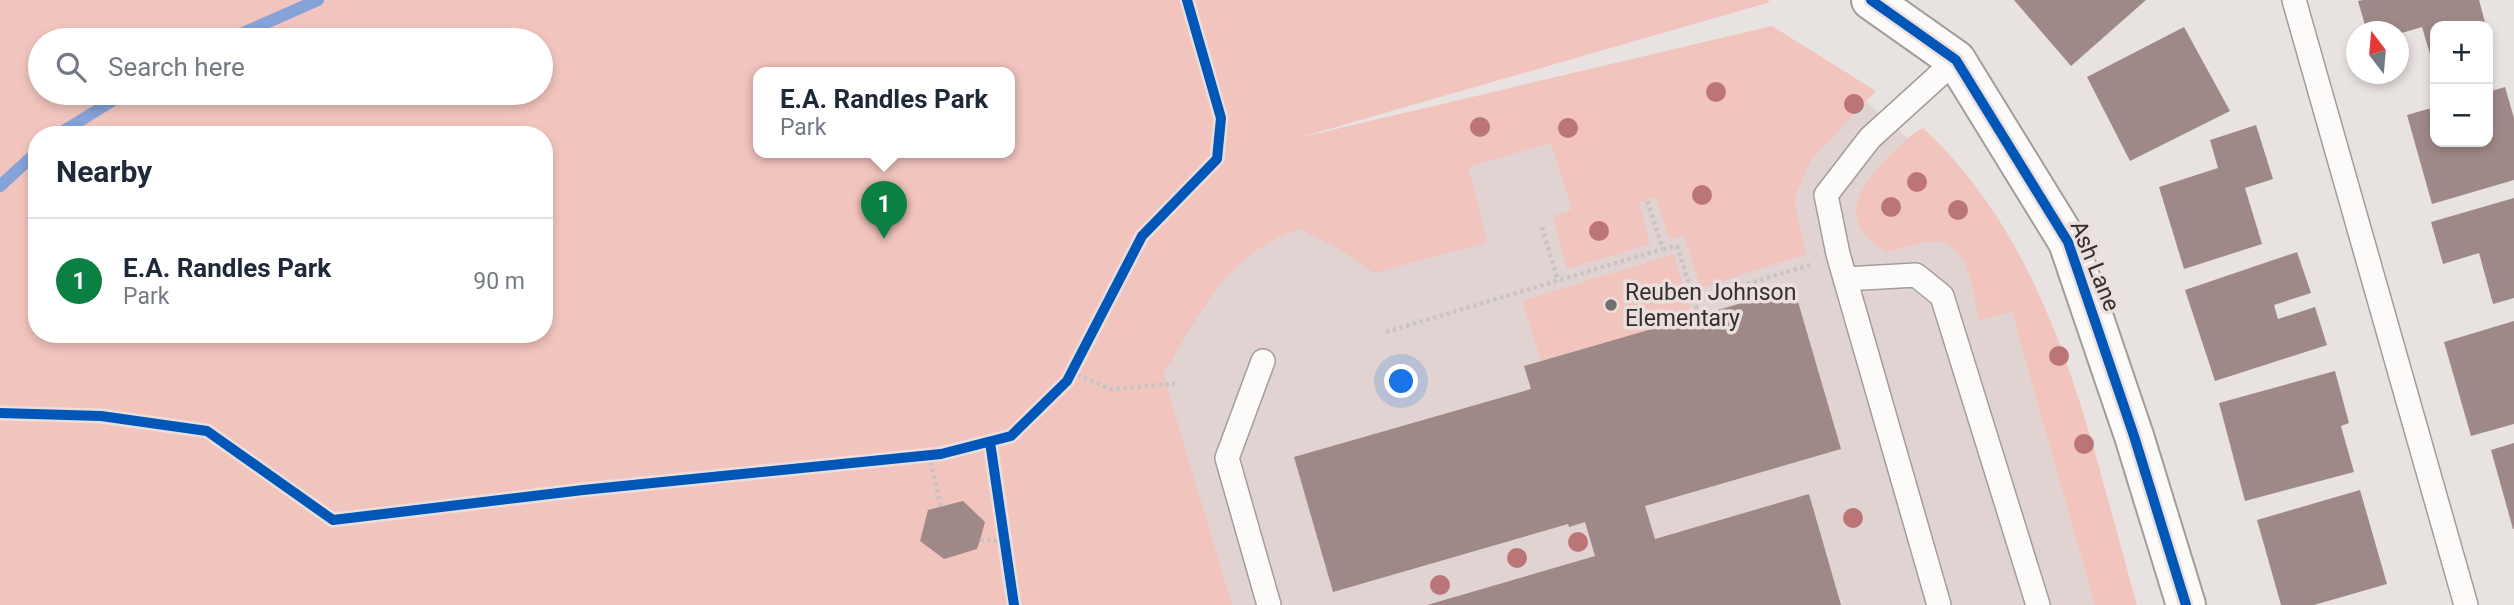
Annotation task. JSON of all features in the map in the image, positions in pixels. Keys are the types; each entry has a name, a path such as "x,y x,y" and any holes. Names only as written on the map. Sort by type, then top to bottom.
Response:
{"street":[{"name":"Ash Lane","path":"1871,0 1956,60 2068,242 2134,436 2186,605"}],"lane":[{"path":"2294,0 2466,605"},
{"path":"1939,605 1845,279 1826,195 1870,138 1956,60"},
{"path":"1845,279 1916,275 1942,296 2038,605"},
{"path":"1263,361 1227,458 1269,605"}],"path":[{"path":"1647,200 1663,250"},
{"path":"1542,227 1558,281"},
{"path":"1386,332 1677,246 1699,316"},
{"path":"1693,300 1823,261"},
{"path":"1077,360 1069,377 1111,389 1175,384"},
{"path":"915,457 941,454"},
{"path":"929,455 941,507"},
{"path":"980,540 1006,535 1008,554"}],"shaded area":[{"path":"0,0 1767,0 1770,2 1298,138 1772,26 1876,91 1811,160 1794,199 1806,254 1701,288 1684,236 1669,239 1656,197 1639,203 1650,244 1567,269 1553,216 1572,209 1551,143 1468,167 1487,242 1374,273 1340,250 1299,229 1252,254 1234,270 1203,308 1163,374 1232,605 0,605"},
{"name":"Reuben Johnson Elementary","path":"1845,83 1956,181 2020,275 2129,605 1083,605 1062,531 1276,143"},
{"path":"1923,128 1968,177 2006,231 2037,289 2062,350 2083,413 2137,605 2095,605 2012,312 1979,320 1969,274 1958,253 1950,246 1939,242 1926,242 1886,252 1861,229 1857,205 1868,181 1901,144"},
{"path":"1674,254 1693,318 1541,361 1522,301"}],"building":[{"path":"2014,0 2146,0 2071,66"},
{"path":"2479,0 2485,21 2430,21 2430,54 2422,27 2409,31 2409,21 2364,21 2358,1"},
{"path":"2184,27 2230,111 2130,161 2087,77"},
{"path":"2505,87 2514,118 2514,180 2432,204 2407,115 2430,108 2430,147 2493,147 2493,91"},
{"path":"2256,125 2273,179 2245,188 2262,244 2184,269 2159,187 2218,168 2210,140"},
{"path":"2514,198 2514,298 2493,304 2479,253 2443,264 2431,222"},
{"path":"2297,252 2311,293 2274,305 2278,319 2315,307 2327,345 2215,381 2185,290"},
{"path":"1794,288 1841,449 1645,506 1655,539 1809,494 1841,605 1427,605 1595,556 1585,522 1569,527 1568,524 1333,592 1294,457 1531,389 1524,366"},
{"path":"2514,321 2514,424 2471,436 2444,342"},
{"path":"2335,371 2349,423 2341,426 2354,472 2245,501 2219,403"},
{"path":"2514,443 2514,529 2513,529 2491,450"},
{"path":"2360,490 2387,584 2314,605 2281,605 2257,520"},
{"path":"963,501 985,522 980,540 977,549 944,559 920,541 928,510"}],"waterway":[{"path":"254,28 318,0"},
{"path":"72,126 106,105"},
{"path":"0,186 28,160"}],"cycle path":[{"path":"0,413 101,416 207,431 333,520 583,490 941,454 1011,436 1067,381 1142,236 1217,159 1221,118 1187,0"},
{"path":"1871,0 1956,60 2068,242 2134,436 2186,605"},
{"path":"990,442 1014,605"}],"place":[{"name":"E.A. Randles Park","path":"884,239"},
{"name":"Reuben Johnson Elementary","path":"1611,305"}]}
